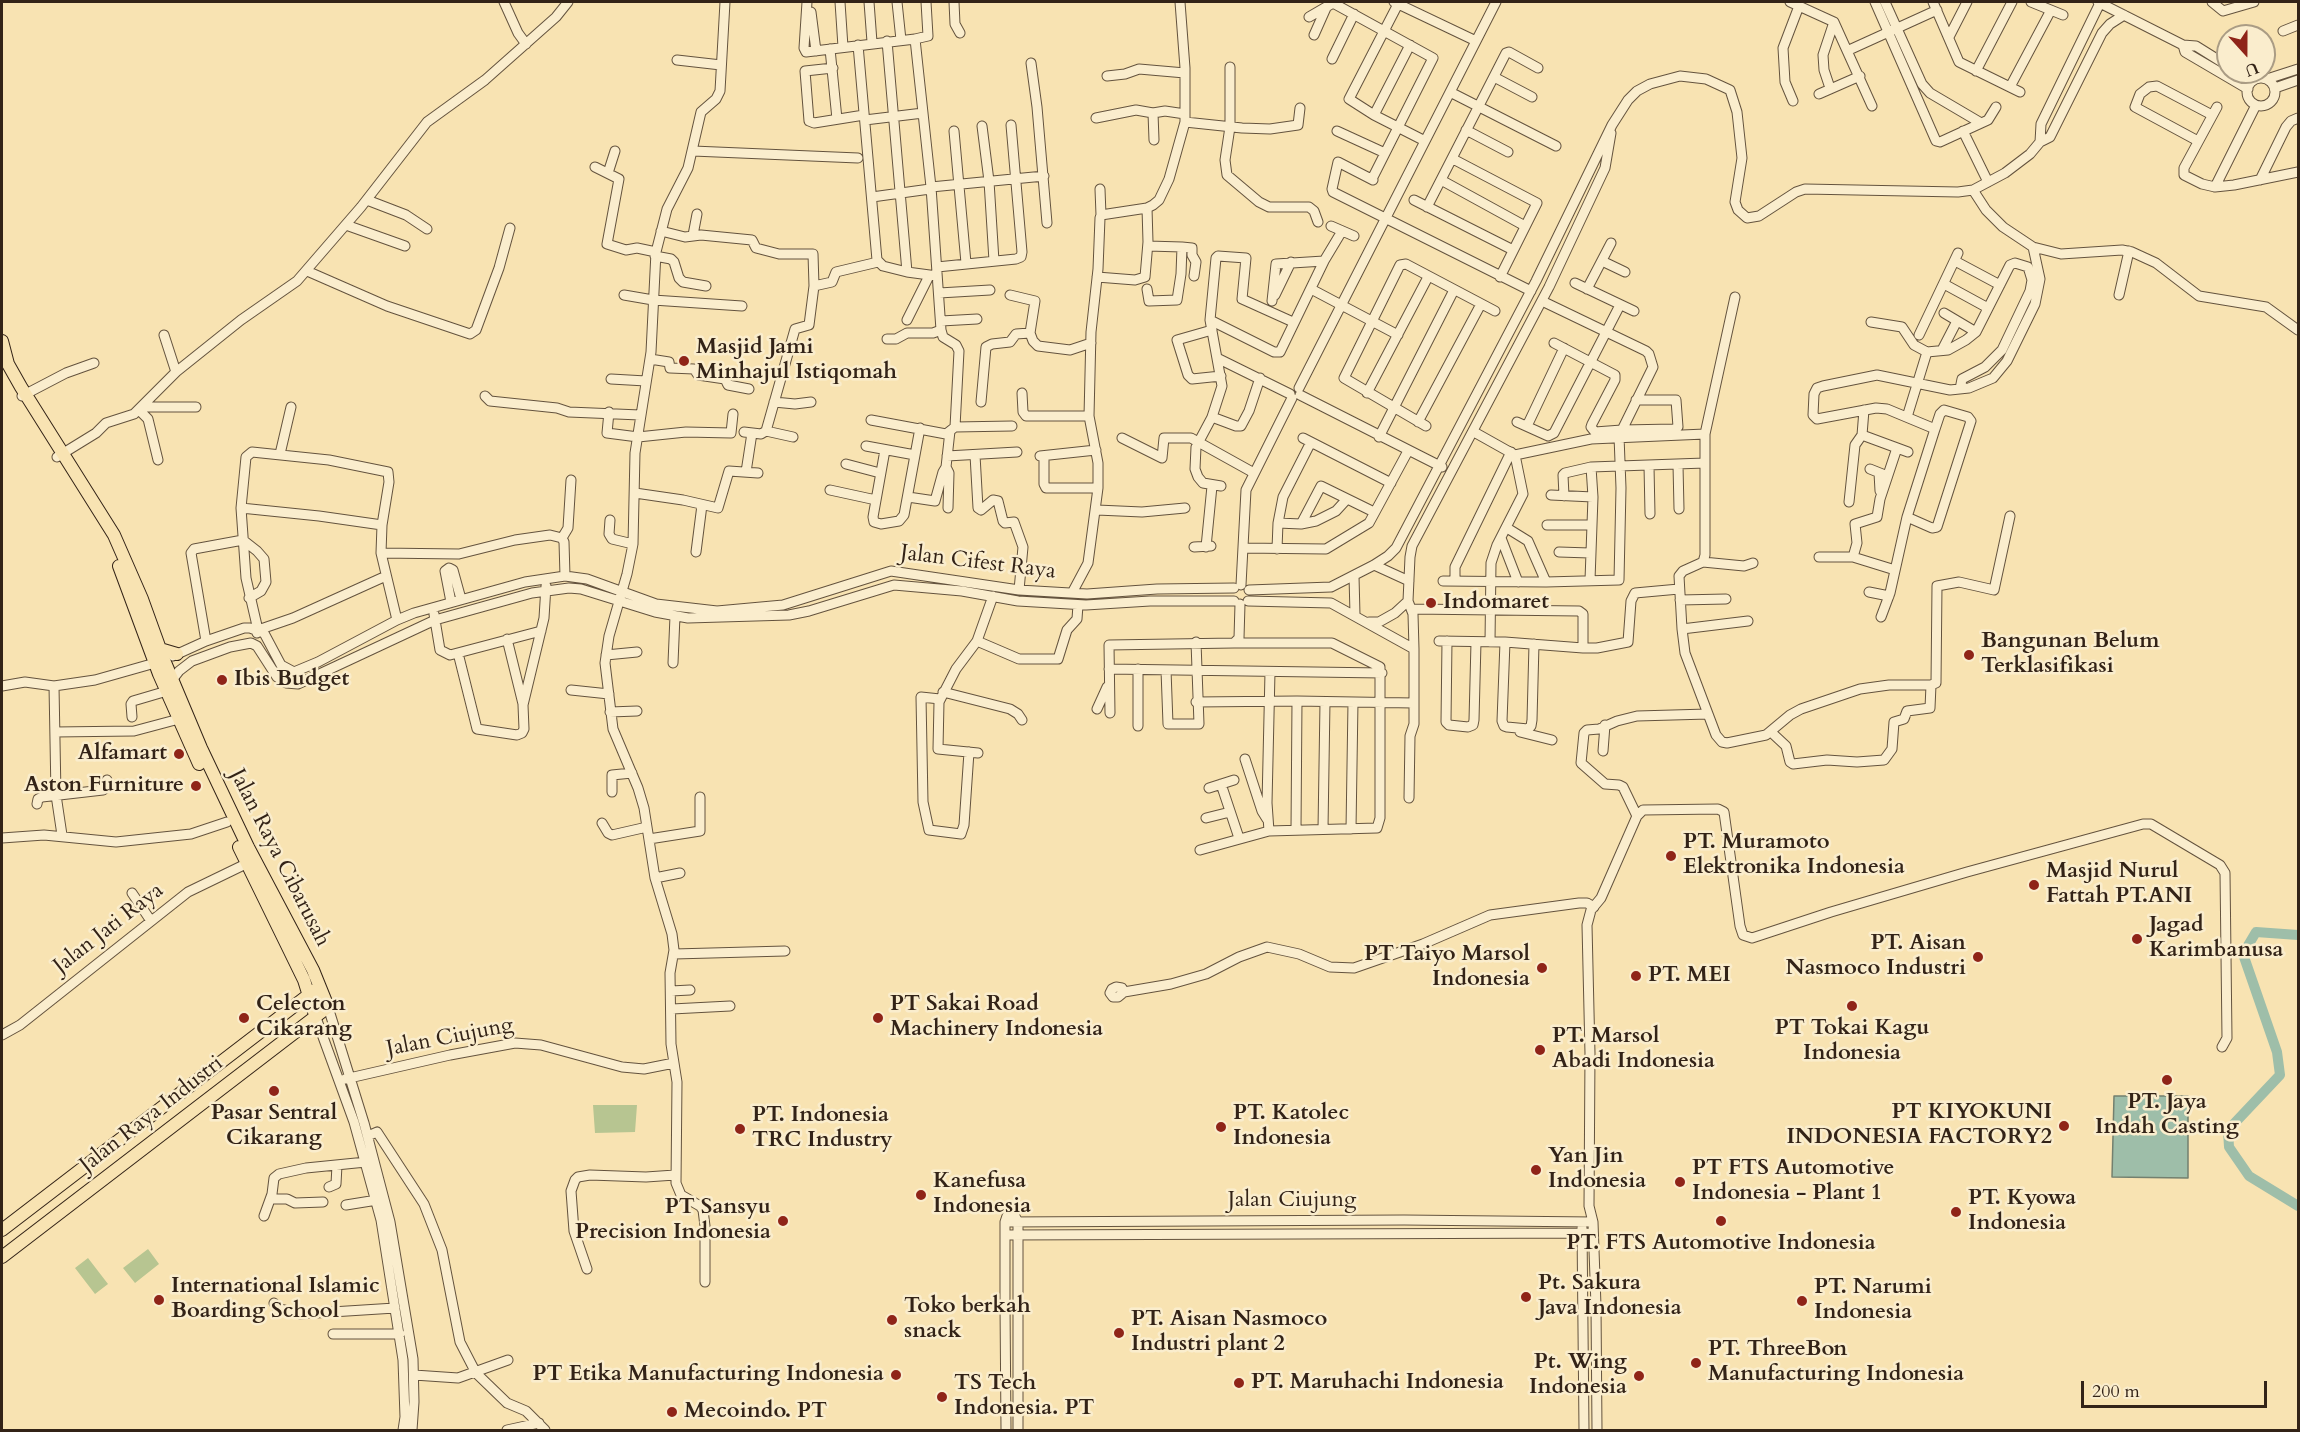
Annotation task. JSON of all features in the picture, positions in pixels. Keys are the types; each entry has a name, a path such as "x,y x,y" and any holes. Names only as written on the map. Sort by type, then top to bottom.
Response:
{"main road":[{"name":"Jalan Raya Cibarusah","path":"2,341 8,364 23,395"},
{"name":"Jalan Raya Cibarusah","path":"2,350 6,365 23,395 114,535 139,591 179,719 227,822 320,987 328,1007"},
{"path":"159,657 179,653"},
{"name":"Jalan Raya Cibarusah","path":"170,686 201,748 309,994 315,1015"},
{"name":"Jalan Raya Industri","path":"2,1230 320,987"},
{"name":"Jalan Raya Industri","path":"2,1257 328,1007"}],"street":[{"path":"504,2 518,33 526,44"},
{"path":"60,455 96,433 106,423 129,416 140,408 176,372 241,320 293,285 367,200 427,122 485,80 556,18 567,2"},
{"path":"705,1282 703,1210 681,1196 675,1175 677,1082 672,1052 670,973 674,954 672,934 655,878 644,808 615,735 610,712 606,655 633,544 635,453 650,360 656,254 667,209 686,172 693,151 701,112 716,99 720,91 725,2"},
{"path":"808,2 804,48 806,52 928,36 926,2"},
{"path":"840,2 843,47"},
{"path":"869,2 872,42"},
{"path":"897,2 901,40"},
{"path":"954,2 955,24 960,33"},
{"path":"1101,215 1147,208 1159,200 1168,179 1185,118 1185,73 1180,2"},
{"path":"1241,602 1231,597 1241,587 1244,499 1254,473 1496,2"},
{"path":"1875,2 1922,84 1930,93 1981,123"},
{"path":"1885,2 1919,103 1937,142 1989,119 1995,107"},
{"path":"1949,37 1967,2"},
{"path":"1976,71 2012,2"},
{"path":"2031,2 2063,15"},
{"path":"2040,142 2041,124 2099,2 2183,45 2196,46 2216,58"},
{"path":"2212,2 2223,11 2254,2"},
{"path":"1309,16 1333,3 1433,58 1373,180 1338,162 1333,192 1531,291"},
{"path":"1425,141 1374,115 1353,103 1349,98 1395,3 1476,41"},
{"path":"1793,101 1785,82 1783,48 1794,4 1834,21 1849,50 1872,106"},
{"path":"1849,50 1893,30 1935,6 1959,62 2020,92"},
{"path":"1314,35 1326,8"},
{"path":"2010,87 2050,10"},
{"path":"1332,59 1354,14"},
{"path":"1414,649 1355,615 1354,576 1388,556 1396,548 1531,291 1612,125 1621,109 1637,91 1667,78 1692,76 1706,79 1730,90 1738,118 1742,158 1735,201 1738,210 1747,218 1759,216 1796,192 1805,189 1944,193 1973,190 2019,163 2040,142 2050,137 2102,33 2110,24 2124,15"},
{"path":"1830,88 1824,70 1823,55 1834,21"},
{"path":"2283,31 2298,25"},
{"path":"2089,26 2102,33"},
{"path":"908,496 935,501 946,467 953,429 959,351 956,345 943,337 941,326 939,293 934,273 931,188 915,39"},
{"path":"887,41 907,272"},
{"path":"858,45 878,262"},
{"path":"1374,115 1410,45"},
{"path":"2183,45 2185,52 2250,85 2247,95 2256,105 2268,105 2273,100 2275,88"},
{"path":"830,50 837,118"},
{"path":"1427,207 1507,52 1538,68"},
{"path":"678,60 721,65"},
{"path":"1031,63 1047,223"},
{"path":"1230,67 1230,127 1225,169 1230,178 1244,187 1259,202 1269,207 1310,207 1318,222"},
{"path":"833,68 805,72 809,121 814,123 837,118 894,117 923,113"},
{"path":"1107,76 1125,74 1138,69 1185,73"},
{"path":"2276,76 2298,69"},
{"path":"1819,94 1860,76"},
{"path":"1494,77 1532,97"},
{"path":"2275,88 2298,80"},
{"path":"2271,84 2275,88"},
{"path":"2198,141 2134,107 2140,94 2148,87 2157,86 2214,111 2183,173 2202,184 2215,187 2298,172"},
{"path":"1450,92 1556,146"},
{"path":"1919,103 1930,93"},
{"path":"2215,187 2256,105"},
{"path":"1096,117 1136,110 1153,113 1166,111 1185,118 1230,127 1270,129 1294,126 1299,122 1300,108"},
{"path":"1153,113 1154,140"},
{"path":"2260,180 2286,127 2298,118"},
{"path":"814,286 832,282 836,272 878,262 907,272 934,273 966,263 1016,259 1022,252 1011,125"},
{"path":"1409,798 1410,736 1414,724 1414,649 1409,581 1413,546 1549,287 1605,168 1612,125"},
{"path":"982,126 989,182 994,261"},
{"path":"1466,130 1508,152"},
{"path":"954,131 966,263"},
{"path":"1337,131 1385,153"},
{"path":"1963,131 1988,183"},
{"path":"608,173 615,151"},
{"path":"693,151 858,158"},
{"path":"1453,159 1536,201 1537,205 1500,277"},
{"path":"595,167 618,178 619,182 607,244 628,250 637,248 671,259 683,282 706,286"},
{"path":"872,197 1044,176"},
{"path":"1441,180 1525,226"},
{"path":"1072,593 1088,563 1097,510 1096,450 1089,416 1091,343 1101,215 1100,189"},
{"path":"1973,190 1986,210 2003,227 2033,247 2061,254 2129,251 2156,263 2199,296 2266,307 2298,329"},
{"path":"367,200 406,215 428,229"},
{"path":"1414,200 1513,250"},
{"path":"1097,277 1143,279 1148,265 1147,208"},
{"path":"693,235 697,214"},
{"path":"346,225 405,246"},
{"path":"1331,226 1354,237"},
{"path":"307,271 388,307 470,334 476,330 499,268 510,228"},
{"path":"661,231 685,237 693,235 752,240 756,248 779,254 813,254 814,286 809,325 795,329 766,431 763,434 748,433 746,472"},
{"path":"1210,320 1277,353 1280,352 1324,261 1342,231"},
{"path":"1587,289 1611,243"},
{"path":"1148,246 1192,248 1192,255 1196,262 1194,276"},
{"path":"1147,290 1149,301 1177,300 1182,247"},
{"path":"1935,429 1887,409 1864,410 1817,419 1813,415 1815,394 1817,388 1823,386 1877,375 1950,390 1981,384 1993,378 2007,362 2035,304 2040,279 2033,247"},
{"path":"2119,296 2129,251"},
{"path":"1194,547 1208,547 1216,486 1200,480 1196,472 1198,441 1212,417 1222,386 1210,320 1214,261 1218,256 1247,258 1242,299 1259,309 1270,305 1291,262 1324,261"},
{"path":"1919,335 1957,257 2000,285"},
{"path":"1602,261 1625,272"},
{"path":"1871,322 1902,327 1914,345 1926,352 1954,348 1976,332 2010,265 2015,263 2028,267 2032,280 2030,291 2002,350 1985,367 1962,379 1960,389"},
{"path":"1481,304 1422,424 1347,381 1344,377 1400,265 1406,264 1495,311"},
{"path":"907,320 934,273"},
{"path":"1367,393 1428,277"},
{"path":"1536,281 1549,287"},
{"path":"1575,283 1634,310"},
{"path":"1944,284 1988,308"},
{"path":"1311,289 1398,335"},
{"path":"939,293 990,290"},
{"path":"1379,436 1454,290"},
{"path":"624,295 653,300 741,306"},
{"path":"1010,295 1035,301 1030,333 1038,346 1070,350 1091,343"},
{"path":"1703,562 1706,507 1705,434 1735,297"},
{"path":"1443,581 1546,582 1620,578 1621,433 1653,367 1652,359 1646,351 1605,332 1540,305 1525,302"},
{"path":"1270,305 1293,322"},
{"path":"1517,422 1548,436 1554,434 1620,305"},
{"path":"1944,313 1976,332"},
{"path":"887,339 896,339 907,333 933,333 941,326 977,319"},
{"path":"1942,350 1957,321"},
{"path":"1212,330 1177,340 1188,375 1192,379 1221,376"},
{"path":"981,402 986,347 1010,342 1016,334 1030,333"},
{"path":"164,335 176,372"},
{"path":"1554,343 1616,377 1591,428 1594,432 1705,434"},
{"path":"1527,426 1564,348"},
{"path":"1907,417 1926,352"},
{"path":"1217,358 1452,472"},
{"path":"650,360 669,362 670,368 694,369 698,375 724,379 728,385 748,389"},
{"path":"23,395 66,373 94,363"},
{"path":"1212,417 1241,426 1249,411 1260,378"},
{"path":"611,379 646,381"},
{"path":"1022,393 1023,412 1026,416 1089,416"},
{"path":"485,396 490,401 557,408 567,412 640,415"},
{"path":"1474,432 1513,454 1621,433 1678,427 1676,400 1636,400"},
{"path":"774,402 795,404 811,402"},
{"path":"140,408 195,407"},
{"path":"280,454 291,407"},
{"path":"140,408 148,419 158,460"},
{"path":"1849,502 1855,445 1862,435 1864,410"},
{"path":"1881,617 1889,596 1907,518 1940,414 1944,410 1968,417 1971,421 1937,527 1932,528 1907,518"},
{"path":"609,412 607,433 638,438 686,432 731,433 733,414"},
{"path":"871,420 946,434 953,429 1012,426"},
{"path":"885,450 873,517 874,522 887,524 902,519 920,428"},
{"path":"766,431 793,437"},
{"path":"1862,435 1908,452"},
{"path":"1122,438 1162,458 1162,444 1165,437 1188,438 1198,441 1254,473"},
{"path":"1277,549 1278,523 1283,497 1307,440 1391,483"},
{"path":"866,446 915,455"},
{"path":"1852,557 1857,543 1855,524 1877,517 1883,475 1897,448"},
{"path":"1096,450 1042,456 1046,488 1098,488"},
{"path":"1243,548 1326,549 1366,526 1408,451"},
{"path":"132,717 130,707 133,701 170,686 187,664 243,643 251,643 258,630 249,598 241,508 248,454 256,452 328,460 388,472 389,482 382,525 381,553 397,620"},
{"path":"947,456 1017,452"},
{"path":"1490,642 1491,562 1523,494 1513,454"},
{"path":"1455,580 1455,567 1513,454"},
{"path":"975,455 978,508 981,510 993,500 998,501 1003,521 1005,523 1014,522 1023,547 1019,590"},
{"path":"1564,496 1563,477 1565,473 1591,467 1705,463"},
{"path":"846,464 880,473"},
{"path":"1678,465 1679,509"},
{"path":"1649,466 1650,514"},
{"path":"946,467 949,473 948,508"},
{"path":"1590,580 1593,497 1591,467"},
{"path":"1869,469 1883,475"},
{"path":"635,494 682,500 719,508 729,471 758,473"},
{"path":"565,576 565,548 562,538 568,528 571,480"},
{"path":"1301,524 1321,486 1374,512"},
{"path":"830,490 876,500"},
{"path":"1551,495 1593,497"},
{"path":"1278,523 1301,524 1320,520 1336,511 1347,499"},
{"path":"696,552 702,505"},
{"path":"241,508 382,525"},
{"path":"1097,510 1142,512 1185,508"},
{"path":"1753,562 1744,566 1703,562 1681,572 1679,590 1685,653 1716,735 1722,742 1734,743 1749,740 1771,732 1790,714 1860,689 1889,685 1935,685 1937,681 1937,586 1959,582 1994,590 2010,516"},
{"path":"610,520 609,534 612,539 633,544"},
{"path":"1547,525 1592,525"},
{"path":"1507,528 1528,541 1546,582"},
{"path":"381,553 459,554 542,535 562,538"},
{"path":"1501,538 1518,582"},
{"path":"206,641 191,553 198,547 243,540 261,554 266,567 264,587 249,598"},
{"path":"1559,552 1590,553"},
{"path":"1819,557 1852,557 1895,570"},
{"path":"1374,565 1409,581"},
{"name":"Jalan Cifest Raya","path":"251,643 257,646 277,677 292,685 306,681 435,620 546,591 581,589 656,604 717,611 783,605 891,571 1019,590 1087,594 1241,587 1326,589 1354,576"},
{"path":"187,664 179,653 244,628 258,630 293,618 386,576"},
{"name":"Jalan Cifest Raya","path":"258,630 266,636 281,665 294,672 318,662 397,620 433,607 546,578 565,576 587,579 655,612 675,616 714,618 809,612 894,585 1082,605 1150,601 1331,603 1355,615"},
{"path":"523,705 541,631 546,578"},
{"path":"1234,643 1239,638 1241,602 1250,595 1241,587"},
{"path":"1476,642 1473,725 1468,727 1449,724 1446,722 1443,641 1505,642 1583,648 1597,648 1628,642 1631,600 1635,593 1679,590"},
{"path":"1869,592 1889,596"},
{"path":"977,641 1018,659 1058,659 1067,630 1077,619 1087,594"},
{"path":"993,596 977,641 956,669 941,696 938,749 974,752 964,825 960,834 929,830 923,802 921,697 941,696 1010,709 1022,720"},
{"path":"1680,600 1726,599"},
{"path":"1367,622 1379,622 1410,605 1581,612 1584,618 1583,648"},
{"path":"433,607 440,650 446,654 458,653 541,631"},
{"path":"673,663 675,616"},
{"path":"1682,629 1748,621"},
{"path":"458,653 477,729 520,735 524,729 523,705 507,639"},
{"path":"1166,670 1168,724 1200,724 1196,702 1196,642"},
{"path":"1110,713 1107,649 1110,645 1196,642 1332,643 1380,667 1382,673 1379,825 1376,829 1269,831 1200,850"},
{"path":"1505,642 1502,721 1507,727 1528,729 1531,726 1534,644"},
{"path":"606,655 637,652"},
{"path":"2,686 25,682 54,686 102,679 159,657"},
{"path":"1109,669 1382,673"},
{"path":"1138,669 1138,726"},
{"path":"1269,831 1267,819 1270,672"},
{"path":"1097,709 1109,682"},
{"path":"1771,732 1785,746 1790,762 1793,764 1827,759 1857,762 1884,760 1892,749 1894,722 1904,719 1907,711 1930,708 1931,685"},
{"path":"54,686 56,795 62,835"},
{"path":"571,690 609,694"},
{"path":"1296,830 1297,701"},
{"path":"1196,702 1413,703"},
{"path":"1323,829 1325,702"},
{"path":"1351,829 1353,702"},
{"path":"610,712 637,711"},
{"path":"1637,816 1623,787 1605,784 1581,763 1584,733 1587,729 1599,729 1605,725 1637,716 1708,714"},
{"path":"55,732 134,731 179,719"},
{"path":"1603,751 1605,725"},
{"path":"1517,728 1522,732 1552,740"},
{"path":"1245,759 1262,811 1267,819"},
{"path":"612,792 612,775 632,773"},
{"path":"37,804 40,797 103,790 107,780"},
{"path":"1209,788 1234,780"},
{"path":"1221,784 1239,838"},
{"path":"649,839 699,831 700,797"},
{"path":"1597,1431 1596,1306 1593,1222 1589,1206 1590,1054 1587,925 1637,816 1648,809 1718,809 1724,812 1740,926 1743,935 1752,938 1967,872 2143,824 2151,824 2220,865 2225,873 2227,1038 2222,1047"},
{"path":"1206,818 1230,812"},
{"path":"2,838 62,835 116,842 191,834 227,822"},
{"path":"602,823 612,835 647,827"},
{"name":"Jalan Jati Raya","path":"2,1035 28,1018 195,888 251,862"},
{"path":"655,878 680,873"},
{"path":"132,892 151,921"},
{"path":"1124,992 1171,984 1206,974 1239,957 1266,947 1299,954 1330,967 1354,968 1392,956 1490,915 1579,903 1597,903"},
{"path":"674,954 785,951"},
{"path":"671,991 690,990"},
{"path":"672,1009 730,1006"},
{"name":"Jalan Raya Cibarusah","path":"328,1007 368,1136 390,1222 409,1332 411,1382 408,1427"},
{"name":"Jalan Raya Cibarusah","path":"315,1015 377,1200 395,1308 411,1382"},
{"name":"Jalan Ciujung","path":"338,1080 515,1043 541,1046 622,1067 644,1070 674,1063"},
{"path":"368,1136 377,1132 424,1204 442,1250 460,1342 476,1373 507,1403 526,1411 542,1427"},
{"path":"264,1216 271,1199 274,1178 279,1174 337,1164 366,1162"},
{"path":"329,1187 336,1184 337,1164"},
{"path":"587,1269 574,1231 571,1191 575,1180 590,1174 646,1177 675,1175"},
{"path":"271,1199 287,1199 295,1203 323,1202"},
{"path":"346,1205 377,1200"},
{"path":"1584,1431 1581,1233 1582,1222 1589,1206"},
{"path":"1006,1431 1005,1222 1011,1209 1018,1222 1018,1431"},
{"name":"Jalan Ciujung","path":"1005,1222 1393,1220 1593,1222"},
{"path":"1005,1235 1593,1233"},
{"path":"274,1303 279,1309 300,1314 395,1308"},
{"path":"333,1334 400,1334"},
{"path":"411,1382 476,1373 508,1360"},
{"path":"507,1431 542,1427"}],"green space":[{"path":"593,1105 637,1105 635,1132 595,1133"},
{"path":"148,1249 159,1264 135,1283 123,1268"},
{"path":"88,1258 108,1284 95,1294 75,1268"}],"shaded area":[{"path":"2114,1096 2188,1096 2188,1178 2112,1177"}],"waterway":[{"path":"2298,935 2256,932 2243,954 2277,1052 2280,1075 2228,1130 2229,1147 2249,1176 2298,1206"}],"place":[{"name":"Masjid Jami Minhajul Istiqomah","path":"684,361"},
{"name":"Indomaret","path":"1431,603"},
{"name":"Bangunan Belum Terklasifikasi","path":"1969,655"},
{"name":"Ibis Budget","path":"222,680"},
{"name":"Alfamart","path":"179,754"},
{"name":"Aston Furniture","path":"196,786"},
{"name":"PT. Muramoto Elektronika Indonesia","path":"1671,856"},
{"name":"Masjid Nurul Fattah PT.ANI","path":"2034,885"},
{"name":"Jagad Karimbanusa","path":"2137,939"},
{"name":"PT. Aisan Nasmoco Industri","path":"1978,957"},
{"name":"PT Taiyo Marsol Indonesia","path":"1542,968"},
{"name":"PT. MEI","path":"1636,976"},
{"name":"PT Tokai Kagu Indonesia","path":"1852,1006"},
{"name":"Celecton Cikarang","path":"244,1018"},
{"name":"PT Sakai Road Machinery Indonesia","path":"878,1018"},
{"name":"PT. Marsol Abadi Indonesia","path":"1540,1050"},
{"name":"PT. Jaya Indah Casting","path":"2167,1080"},
{"name":"Pasar Sentral Cikarang","path":"274,1091"},
{"name":"PT KIYOKUNI INDONESIA FACTORY2","path":"2064,1126"},
{"name":"PT. Katolec Indonesia","path":"1221,1127"},
{"name":"PT. Indonesia TRC Industry","path":"740,1129"},
{"name":"Yan Jin Indonesia","path":"1536,1170"},
{"name":"PT FTS Automotive Indonesia - Plant 1","path":"1680,1182"},
{"name":"Kanefusa Indonesia","path":"921,1195"},
{"name":"PT. Kyowa Indonesia","path":"1956,1212"},
{"name":"PT Sansyu Precision Indonesia","path":"783,1221"},
{"name":"PT. FTS Automotive Indonesia","path":"1721,1221"},
{"name":"Pt. Sakura Java Indonesia","path":"1526,1297"},
{"name":"International Islamic Boarding School","path":"159,1300"},
{"name":"PT. Narumi Indonesia","path":"1802,1301"},
{"name":"Toko berkah snack","path":"892,1320"},
{"name":"PT. Aisan Nasmoco Industri plant 2","path":"1119,1333"},
{"name":"PT. ThreeBon Manufacturing Indonesia","path":"1696,1363"},
{"name":"PT Etika Manufacturing Indonesia","path":"896,1375"},
{"name":"Pt. Wing Indonesia","path":"1639,1376"},
{"name":"PT. Maruhachi Indonesia","path":"1239,1383"},
{"name":"TS Tech Indonesia. PT","path":"942,1397"},
{"name":"Mecoindo. PT","path":"672,1412"}]}
